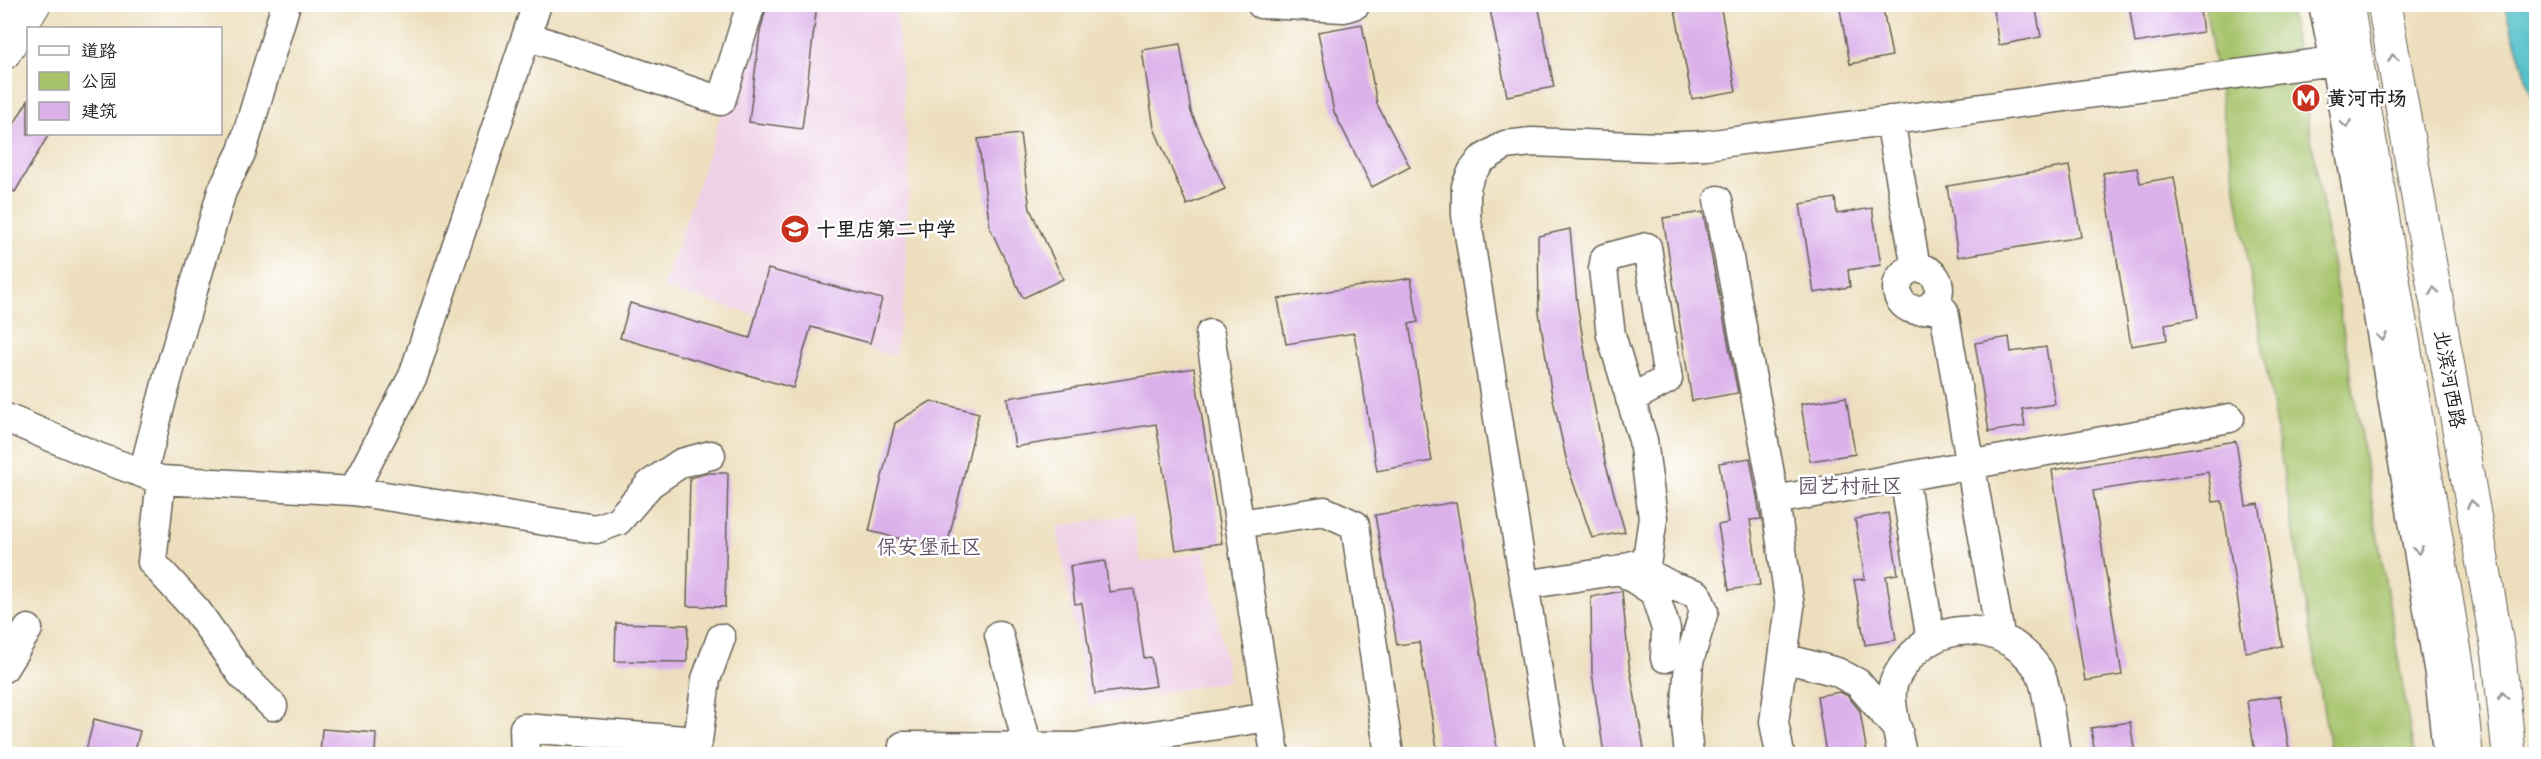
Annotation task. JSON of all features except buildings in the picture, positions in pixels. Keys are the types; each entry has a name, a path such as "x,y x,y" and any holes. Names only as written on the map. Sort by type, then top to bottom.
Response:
{"main road":[{"path":"4,53 34,4"},
{"name":"北滨河西路","path":"2347,4 2345,60 2458,670 2466,754"},
{"name":"北滨河西路","path":"2384,4 2499,656 2509,754"}],"street":[{"path":"273,706 242,675 197,610 152,562 152,477 168,376 222,191 242,151 286,4"},
{"path":"353,491 413,376 537,4"},
{"path":"527,36 721,101 751,4"},
{"path":"1260,4 1267,7 1344,8 1356,4"},
{"path":"2322,4 2345,60 2439,674 2447,754"},
{"path":"1551,754 1466,215 1466,186 1481,160 1505,145 1523,143 1685,148 2345,60"},
{"path":"1890,120 1916,268 1901,276 1897,292 1905,306 1921,311 1935,303 1944,311 2000,635"},
{"path":"1718,200 1775,500 1790,607 1774,722 1780,754"},
{"path":"1630,399 1668,379 1647,247 1605,258 1603,269 1611,335 1630,399 1643,440 1653,518 1633,571"},
{"path":"1210,334 1275,754"},
{"path":"4,417 152,477 353,491 596,529 618,521 650,484 681,463 711,455"},
{"path":"1775,500 2230,418"},
{"path":"1904,477 1931,641"},
{"path":"1239,524 1324,511 1355,525 1389,754"},
{"path":"1525,585 1633,571 1697,594 1704,611 1689,662 1685,718 1689,754"},
{"path":"1633,571 1654,592 1666,629 1665,658"},
{"path":"4,668 28,629"},
{"path":"1900,742 1892,690 1903,665 1922,645 1946,633 1973,629 2000,635 2023,650 2040,671 2056,754"},
{"path":"999,635 1028,747"},
{"path":"525,754 524,728 698,741 706,679 721,638"},
{"path":"1784,658 1837,672 1858,683 1900,742"},
{"path":"902,754 903,746 1140,746 1269,717"}],"shaded area":[{"name":"十里店第二中学","path":"758,5 870,5 897,14 909,169 905,298 894,356 663,288"},
{"path":"1132,514 1141,563 1206,551 1229,681 1088,706 1057,527"}],"green space":[{"path":"2205,5 2289,5 2414,754 2331,754"}],"water":[{"path":"2504,5 2536,5 2536,111"}],"place":[{"name":"黄河市场","path":"2306,98"},
{"name":"十里店第二中学","path":"795,229"}],"district":[{"name":"园艺村社区","path":"1850,486"},
{"name":"保安堡社区","path":"929,547"}]}
